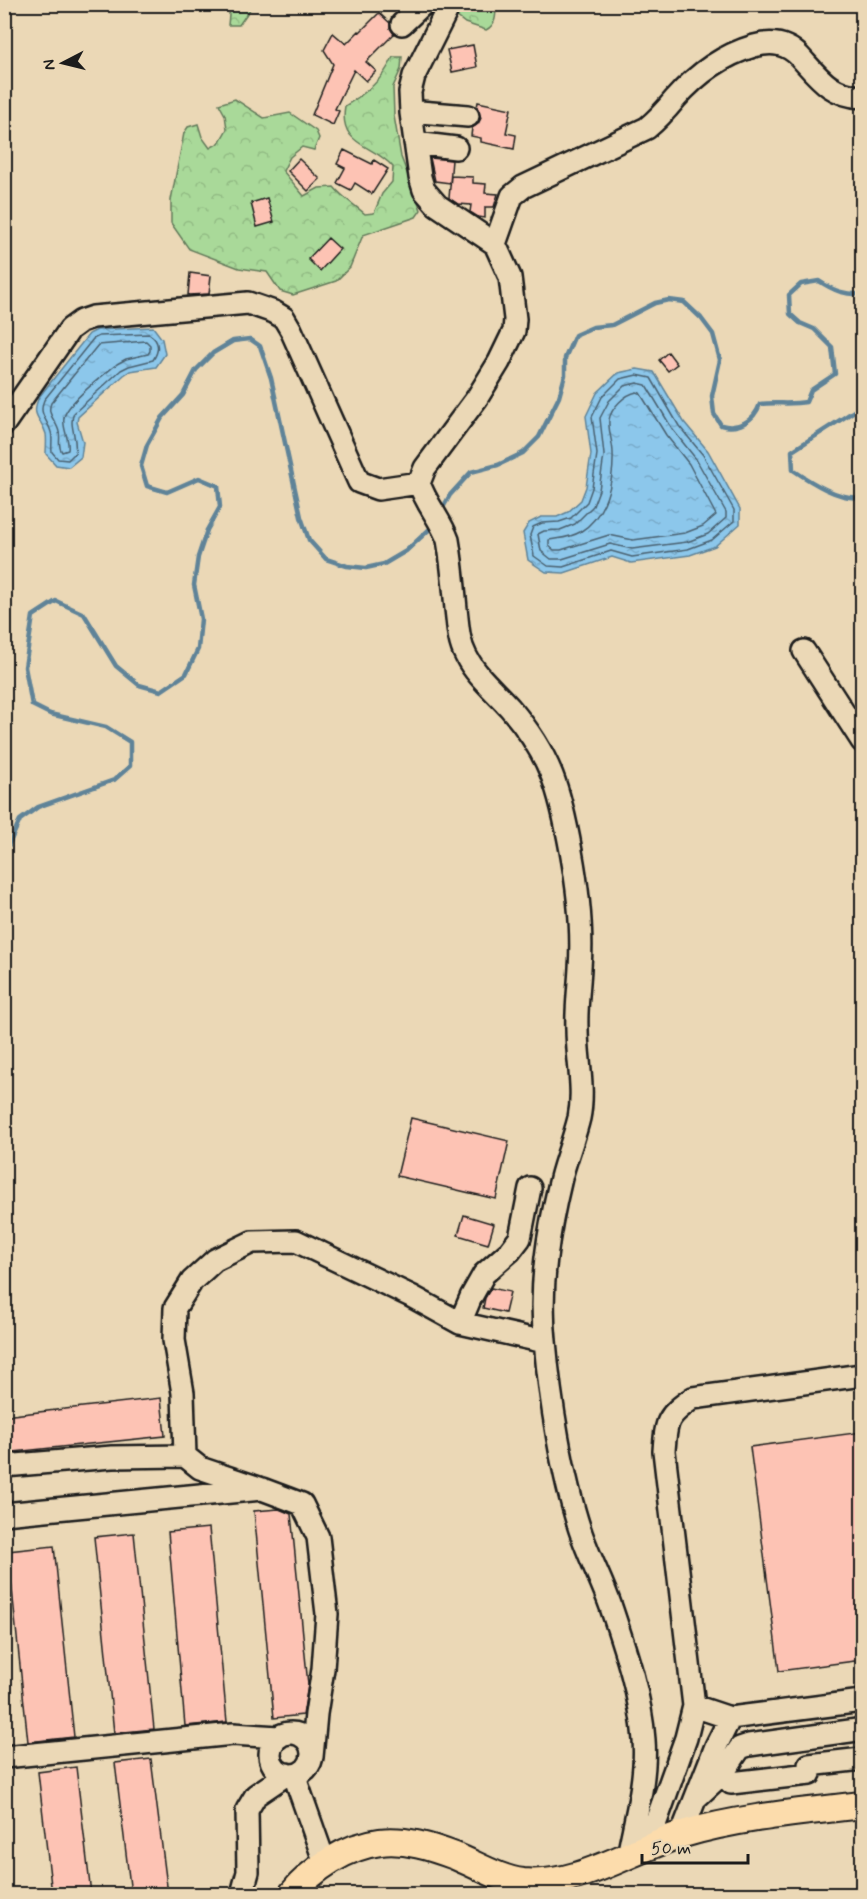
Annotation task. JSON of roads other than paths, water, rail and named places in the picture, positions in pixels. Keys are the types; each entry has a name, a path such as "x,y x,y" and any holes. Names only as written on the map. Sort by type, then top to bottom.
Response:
{"main road":[{"path":"292,1894 300,1884 326,1863 353,1850 379,1842 408,1842 428,1846 506,1878 523,1882 543,1881 561,1879 598,1868 638,1852 684,1828 862,1805"}],"street":[{"path":"402,24 423,4"},
{"path":"450,4 414,76 410,92 420,177 430,199 444,211 495,244 513,288 515,319 514,331 499,362 477,398 425,468 422,492 443,526 450,554 458,629 465,654 483,679 510,708 544,756 558,789 572,855 580,934 577,1032 581,1100 579,1118 561,1178 547,1249 542,1297 544,1342 572,1505 586,1549 610,1605 628,1663 640,1714 644,1757 638,1852"},
{"path":"495,244 512,196 523,187 647,128 662,116 694,80 724,56 762,44 772,43 789,47 833,90 848,96 862,97"},
{"path":"411,113 468,116"},
{"path":"415,143 456,148"},
{"path":"4,424 70,329 81,321 93,317 248,303 263,307 284,318 359,482 378,489 422,492"},
{"path":"804,651 862,741"},
{"path":"460,1323 484,1274 510,1251 520,1238 530,1188"},
{"path":"185,1456 183,1393 174,1340 175,1308 192,1281 215,1260 252,1242 296,1241 411,1296 460,1323 544,1342"},
{"path":"638,1852 660,1814 686,1738 694,1706 664,1451 665,1428 673,1412 693,1398 862,1375"},
{"path":"4,1466 111,1457 185,1456 200,1468 302,1504 318,1537 327,1614 323,1670 312,1757 306,1769 284,1770 233,1734"},
{"path":"4,1514 262,1489"},
{"path":"694,1706 730,1718 862,1701"},
{"path":"316,1714 285,1735 271,1748 284,1770 326,1863"},
{"path":"660,1814 684,1828 716,1746 730,1718"},
{"path":"697,1797 723,1773 740,1748 857,1730"},
{"path":"4,1757 233,1734 285,1735 305,1738 309,1743 312,1757"},
{"path":"723,1773 731,1783 810,1774 809,1765 862,1759"},
{"path":"242,1894 248,1872 246,1810 256,1795 284,1770"}],"water":[{"path":"153,327 162,339 165,354 156,367 130,371 78,417 77,422 83,442 81,457 69,467 56,465 46,454 46,434 36,413 39,397 89,334 97,330"},
{"path":"637,369 654,372 684,422 708,451 740,509 740,524 715,546 690,555 631,563 612,557 564,573 546,572 528,560 523,533 529,523 541,517 557,517 568,512 581,500 586,487 591,454 586,416 597,393 618,373"}],"waterway":[{"path":"440,513 450,495 471,472 498,465 523,453 539,437 559,397 565,375 565,358 575,335 593,327 612,325 655,303 669,300 684,302 701,318 713,334 720,360 712,396 714,414 721,425 733,426 750,419 760,404 806,402 811,390 835,374 832,347 814,329 800,323 790,314 789,295 801,284 819,281 840,292 862,294"},
{"path":"4,855 20,820 38,807 114,780 130,766 130,742 106,727 50,714 32,705 25,667 33,616 56,601 84,614 116,666 139,685 161,691 186,674 198,649 201,619 194,585 198,557 207,530 220,507 218,486 199,478 167,492 147,486 141,466 147,445 162,418 183,395 196,370 213,353 233,341 250,339 260,346 271,378 301,517 309,540 326,559 347,566 366,568 384,564 406,551 434,525"},
{"path":"862,406 792,451 793,470 800,475 835,493 862,497"}]}
